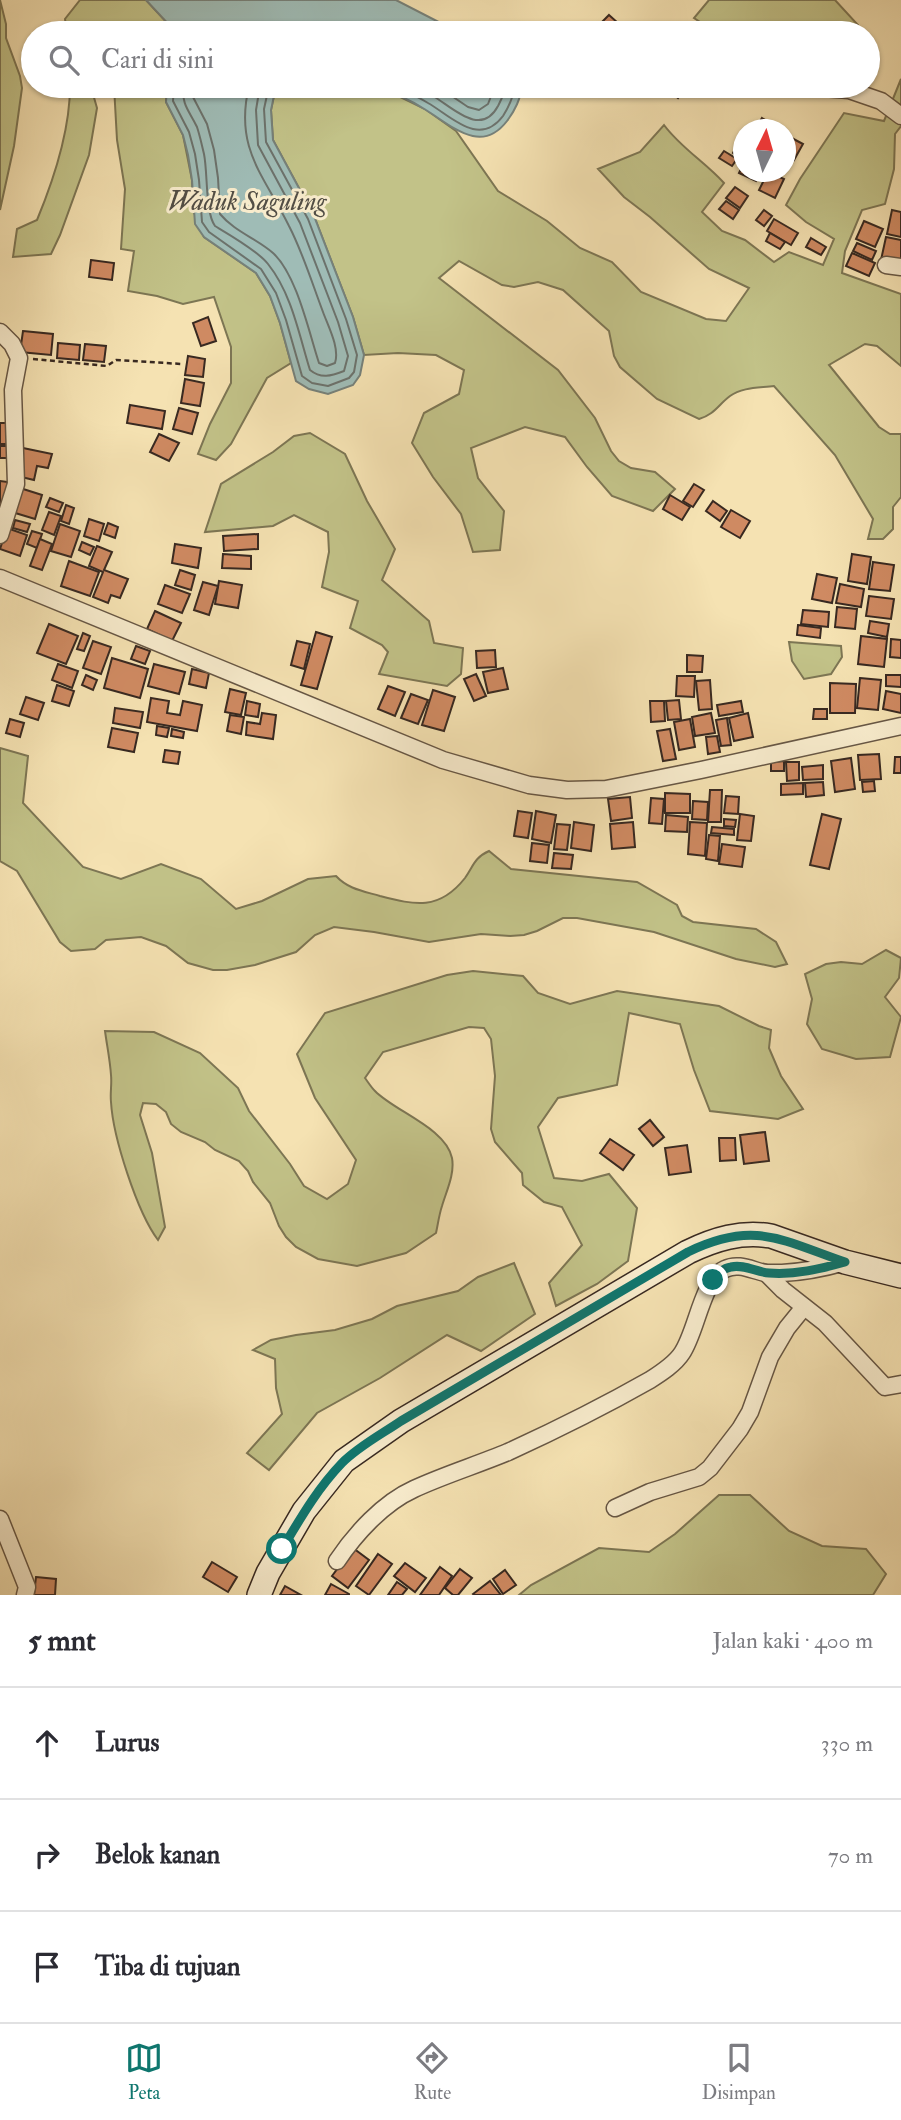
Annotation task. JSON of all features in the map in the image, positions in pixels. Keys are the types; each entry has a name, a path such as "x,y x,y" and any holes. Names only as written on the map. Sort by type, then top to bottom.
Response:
{"main road":[{"path":"259,1595 268,1573 304,1511 344,1461 401,1421 709,1241 736,1235 759,1234 845,1262 901,1276"}],"street":[{"path":"872,98 901,116"},
{"path":"0,332 12,344 19,358 13,390 16,484 0,535"},
{"path":"0,578 443,760 529,785 567,790 606,789 901,726"},
{"path":"337,1561 348,1544 369,1522 412,1489 510,1451 660,1373 682,1353 713,1280 723,1269 736,1266 766,1273 807,1271 845,1262"},
{"path":"766,1273 825,1323 885,1387 901,1384"},
{"path":"615,1508 650,1492 699,1477 710,1468 750,1412 770,1357 787,1328 804,1307"},
{"path":"0,1519 27,1587 25,1595"}],"path":[{"path":"19,358 107,366 116,360 182,364"}],"green space":[{"path":"0,0 6,24 6,38 20,76 21,95 14,146 0,210"},
{"path":"80,0 146,0 166,21 65,21"},
{"path":"709,0 835,0 854,21 699,21 694,18"},
{"path":"901,79 901,126 895,134 894,169 885,204 862,210 845,251 842,273 901,294 901,366 877,346 865,344 829,365 879,427 890,434 901,434 901,497 893,507 893,529 883,539 868,539 873,519 835,455 774,386 735,393 713,412 699,419 657,399 620,367 614,356 609,331 563,290 538,282 514,287 502,285 459,261 439,278 558,370 595,418 611,451 619,461 631,468 655,472 675,489 653,511 612,496 565,437 525,427 471,448 478,478 504,511 500,550 473,552 461,514 412,443 424,413 459,394 464,370 436,355 364,355 353,317 314,216 273,140 271,110 274,98 402,98 425,109 456,131 498,191 547,221 580,248 612,262 641,292 706,319 726,321 749,288 709,269 624,197 598,169 640,152 664,125 724,183 702,212 722,231 745,240 774,262 789,252 823,265 834,239 806,222 786,205 844,113 884,121"},
{"path":"69,98 94,98 97,108 89,155 60,235 51,254 13,257 17,229 37,220 55,171"},
{"path":"115,98 166,98 183,135 192,180 193,210 204,237 256,273 270,296 280,323 291,363 267,378 231,444 216,460 198,454 231,383 231,347 214,297 183,304 128,291 134,251 121,249 125,189 117,140"},
{"path":"310,433 345,454 367,501 395,549 382,580 429,621 434,643 463,648 461,674 447,686 379,674 388,652 382,645 350,628 358,601 322,587 329,552 328,532 294,515 273,526 205,532 221,484 294,436"},
{"path":"789,642 841,646 842,657 831,674 804,679 792,661"},
{"path":"0,748 28,756 23,803 83,867 121,879 161,864 201,879 236,909 262,901 308,879 336,876 362,891 404,902 426,903 436,901 455,889 477,859 489,851 511,869 637,882 677,905 682,916 693,922 756,929 776,942 787,964 775,967 736,959 654,932 577,918 563,918 524,935 481,934 429,942 334,927 315,935 296,952 255,965 227,970 213,970 188,963 166,946 141,937 106,940 95,949 71,951 60,942 17,871 0,861"},
{"path":"886,950 901,958 899,978 885,997 901,1017 890,1057 856,1059 822,1049 807,1024 812,999 805,974 826,964 862,964"},
{"path":"473,971 523,976 538,993 570,1004 617,991 719,1006 771,1030 769,1048 781,1076 803,1109 778,1119 710,1111 680,1024 629,1013 617,1085 558,1098 538,1127 554,1178 582,1181 609,1174 637,1208 628,1261 597,1284 556,1306 549,1283 582,1245 562,1207 544,1202 523,1185 522,1173 495,1142 491,1129 495,1076 491,1039 484,1028 469,1027 383,1052 365,1078 384,1098 430,1129 448,1147 452,1170 436,1233 406,1253 357,1266 318,1259 296,1247 286,1237 270,1203 239,1161 181,1132 171,1124 166,1112 156,1104 143,1103 140,1115 152,1153 165,1227 158,1240 134,1193 116,1134 105,1031 154,1032 200,1053 238,1088 249,1111 304,1186 327,1199 348,1184 356,1160 315,1098 297,1054 325,1013 447,975"},
{"path":"514,1263 535,1314 481,1351 447,1335 380,1378 317,1413 269,1470 247,1453 282,1414 276,1388 275,1359 253,1350 271,1340 335,1330 372,1319 397,1306 458,1291 478,1277"},
{"path":"719,1495 750,1495 789,1531 822,1546 866,1549 886,1574 873,1595 519,1595 531,1585 599,1548 649,1552 675,1534"}],"water":[{"path":"146,0 396,0 437,21 166,21"},
{"name":"Waduk Saguling","path":"166,98 274,98 271,110 273,140 314,216 353,317 364,355 360,375 353,385 328,394 309,389 296,381 270,296 256,273 204,237 195,224 188,155 183,135"},
{"path":"404,98 519,98 507,121 497,131 477,137 456,129"}],"building":[{"path":"609,15 616,21 603,21"},
{"path":"796,140 803,144 796,156"},
{"path":"724,151 733,157 733,165 732,166 719,158"},
{"path":"763,182 783,182 775,198 759,190"},
{"path":"735,187 748,196 740,208 726,198"},
{"path":"726,201 739,210 733,219 719,209"},
{"path":"764,210 772,216 764,226 756,220"},
{"path":"892,210 901,212 901,237 887,234"},
{"path":"774,219 798,233 791,245 767,231"},
{"path":"864,221 883,229 875,247 856,239"},
{"path":"770,233 785,242 780,249 766,241"},
{"path":"886,237 901,240 901,264 881,260"},
{"path":"811,238 826,247 821,255 806,247"},
{"path":"857,243 876,251 872,260 853,251"},
{"path":"852,253 875,263 869,276 846,266"},
{"path":"91,260 114,263 112,280 89,277"},
{"path":"208,317 216,341 201,346 193,323"},
{"path":"23,331 53,334 51,355 20,352"},
{"path":"58,343 80,345 79,360 57,358"},
{"path":"85,344 106,346 104,362 83,360"},
{"path":"188,356 205,359 203,377 185,375"},
{"path":"185,379 204,383 200,406 181,403"},
{"path":"130,405 165,411 162,429 127,423"},
{"path":"179,408 198,413 192,434 173,429"},
{"path":"0,423 9,423 9,444 0,444"},
{"path":"159,434 179,443 169,461 150,452"},
{"path":"0,446 10,446 9,458 0,458"},
{"path":"23,448 52,454 48,468 37,466 34,480 17,476"},
{"path":"0,481 8,482 3,504 0,503"},
{"path":"694,484 704,490 693,507 683,501"},
{"path":"20,488 42,495 35,519 12,512"},
{"path":"670,495 690,507 682,520 663,509"},
{"path":"50,498 63,503 59,512 46,507"},
{"path":"713,501 727,511 720,521 706,511"},
{"path":"66,505 74,508 69,524 61,521"},
{"path":"731,510 750,521 740,538 721,527"},
{"path":"49,512 61,516 54,535 42,530"},
{"path":"89,519 104,524 99,541 84,536"},
{"path":"15,520 30,524 27,532 13,528"},
{"path":"108,523 118,527 115,538 104,534"},
{"path":"60,524 80,531 71,557 51,551"},
{"path":"7,528 27,535 20,556 0,549"},
{"path":"32,531 42,534 37,548 27,544"},
{"path":"258,534 258,549 224,551 223,536"},
{"path":"40,539 52,544 42,570 30,566"},
{"path":"82,542 94,547 90,555 79,550"},
{"path":"175,544 201,548 198,568 172,563"},
{"path":"97,546 112,552 104,570 128,579 120,598 111,595 108,603 93,597 103,572 89,566"},
{"path":"223,554 251,556 251,569 222,568"},
{"path":"852,554 871,557 867,584 848,581"},
{"path":"69,561 99,572 90,596 61,586"},
{"path":"873,562 894,565 890,591 869,589"},
{"path":"180,570 195,575 191,590 175,585"},
{"path":"817,574 837,578 832,603 812,599"},
{"path":"219,581 242,585 238,608 215,604"},
{"path":"203,582 218,586 209,615 194,610"},
{"path":"840,584 864,589 861,607 836,603"},
{"path":"165,585 190,594 182,613 158,604"},
{"path":"869,596 894,599 891,619 866,616"},
{"path":"837,607 857,609 855,629 835,627"},
{"path":"803,610 829,612 828,627 801,624"},
{"path":"155,611 181,623 172,641 147,629"},
{"path":"870,621 889,624 887,637 868,633"},
{"path":"49,624 78,636 66,664 37,653"},
{"path":"798,625 821,628 820,638 797,635"},
{"path":"316,632 332,637 317,689 301,685"},
{"path":"83,633 90,636 84,651 77,649"},
{"path":"861,636 887,639 884,667 858,664"},
{"path":"891,639 901,640 901,658 890,657"},
{"path":"93,641 111,647 101,674 83,668"},
{"path":"297,641 310,644 304,669 291,665"},
{"path":"136,646 150,651 145,664 131,659"},
{"path":"495,650 496,667 477,668 476,651"},
{"path":"687,655 703,656 702,672 687,672"},
{"path":"112,658 148,669 140,698 104,688"},
{"path":"58,664 78,671 72,688 52,680"},
{"path":"154,664 185,672 179,694 148,686"},
{"path":"503,668 508,689 488,693 483,672"},
{"path":"192,669 209,673 206,688 189,684"},
{"path":"476,674 486,696 474,701 464,679"},
{"path":"86,675 97,680 93,690 82,685"},
{"path":"886,675 901,675 901,687 886,686"},
{"path":"677,676 695,676 694,697 676,696"},
{"path":"860,678 881,680 878,710 857,708"},
{"path":"710,680 712,709 699,710 696,681"},
{"path":"830,683 856,684 855,713 830,713"},
{"path":"57,685 74,691 69,706 52,701"},
{"path":"388,686 405,692 395,716 378,709"},
{"path":"230,689 246,693 241,715 225,712"},
{"path":"433,690 455,697 444,731 422,725"},
{"path":"886,691 901,694 901,713 883,709"},
{"path":"411,694 428,700 418,724 401,718"},
{"path":"26,697 44,703 38,720 20,714"},
{"path":"151,698 169,701 167,713 180,715 183,701 202,705 197,731 147,722"},
{"path":"679,700 681,719 668,720 666,701"},
{"path":"247,701 260,704 258,717 245,715"},
{"path":"650,701 664,701 665,721 651,722"},
{"path":"741,701 743,712 719,716 717,705"},
{"path":"115,708 143,712 140,728 113,723"},
{"path":"814,709 827,709 827,719 813,719"},
{"path":"262,713 276,715 273,739 246,735 247,722 260,724"},
{"path":"711,713 715,733 695,736 692,717"},
{"path":"748,713 753,737 734,741 729,718"},
{"path":"230,715 244,717 241,734 227,731"},
{"path":"727,718 731,745 721,746 716,720"},
{"path":"10,719 24,723 20,737 6,733"},
{"path":"690,719 695,747 679,750 674,722"},
{"path":"157,726 169,728 167,737 156,735"},
{"path":"112,728 138,733 134,752 108,747"},
{"path":"172,729 184,732 183,738 171,736"},
{"path":"670,729 676,759 663,761 657,731"},
{"path":"717,736 720,752 708,754 706,737"},
{"path":"165,750 180,752 178,764 163,762"},
{"path":"879,754 881,779 860,780 858,755"},
{"path":"895,757 901,757 901,773 894,773"},
{"path":"851,758 855,789 835,792 831,761"},
{"path":"784,761 784,771 771,771 771,762"},
{"path":"786,762 799,762 799,780 787,781"},
{"path":"823,765 823,779 803,780 802,767"},
{"path":"874,781 875,791 863,792 862,782"},
{"path":"823,782 824,795 806,797 805,783"},
{"path":"803,783 803,794 781,795 781,784"},
{"path":"710,790 722,790 721,822 708,822"},
{"path":"665,793 690,794 690,813 665,813"},
{"path":"726,796 739,797 738,814 724,813"},
{"path":"630,797 632,818 611,821 608,799"},
{"path":"651,798 664,799 662,824 649,823"},
{"path":"693,801 708,802 707,820 692,819"},
{"path":"518,811 532,813 528,838 514,836"},
{"path":"536,811 556,815 551,843 532,839"},
{"path":"740,814 754,816 751,841 737,840"},
{"path":"822,814 841,819 829,869 810,865"},
{"path":"666,815 688,817 687,832 665,831"},
{"path":"724,819 736,820 735,827 724,826"},
{"path":"574,822 594,825 591,851 571,848"},
{"path":"633,822 635,847 612,849 610,824"},
{"path":"690,822 707,823 705,856 688,854"},
{"path":"557,824 570,825 567,850 554,849"},
{"path":"712,827 734,829 734,835 711,833"},
{"path":"709,835 720,836 718,861 706,859"},
{"path":"532,843 549,845 547,863 530,861"},
{"path":"722,844 745,847 742,867 719,864"},
{"path":"554,853 573,855 571,869 552,868"},
{"path":"650,1120 664,1137 653,1146 639,1129"},
{"path":"765,1132 769,1161 744,1164 740,1135"},
{"path":"719,1138 735,1138 736,1160 720,1161"},
{"path":"610,1139 634,1155 623,1170 600,1153"},
{"path":"687,1145 691,1172 669,1175 665,1148"},
{"path":"353,1548 369,1560 348,1588 332,1576"},
{"path":"378,1554 392,1564 369,1595 356,1586"},
{"path":"212,1562 237,1577 228,1592 203,1577"},
{"path":"405,1563 426,1578 415,1592 394,1576"},
{"path":"440,1567 452,1576 439,1595 420,1595"},
{"path":"460,1569 472,1578 458,1595 453,1595 445,1588"},
{"path":"505,1570 516,1585 503,1594 493,1579"},
{"path":"36,1577 56,1579 55,1595 34,1595"},
{"path":"490,1581 501,1595 473,1594"},
{"path":"397,1582 407,1589 402,1595 388,1595"},
{"path":"331,1584 349,1594 349,1595 325,1595"},
{"path":"285,1586 301,1595 280,1595"}],"route":[{"path":"282,1549 304,1511 322,1487 344,1461 371,1441 709,1241 736,1235 759,1234 845,1262 825,1268 781,1273 766,1273 748,1267 728,1267 713,1280"}]}
